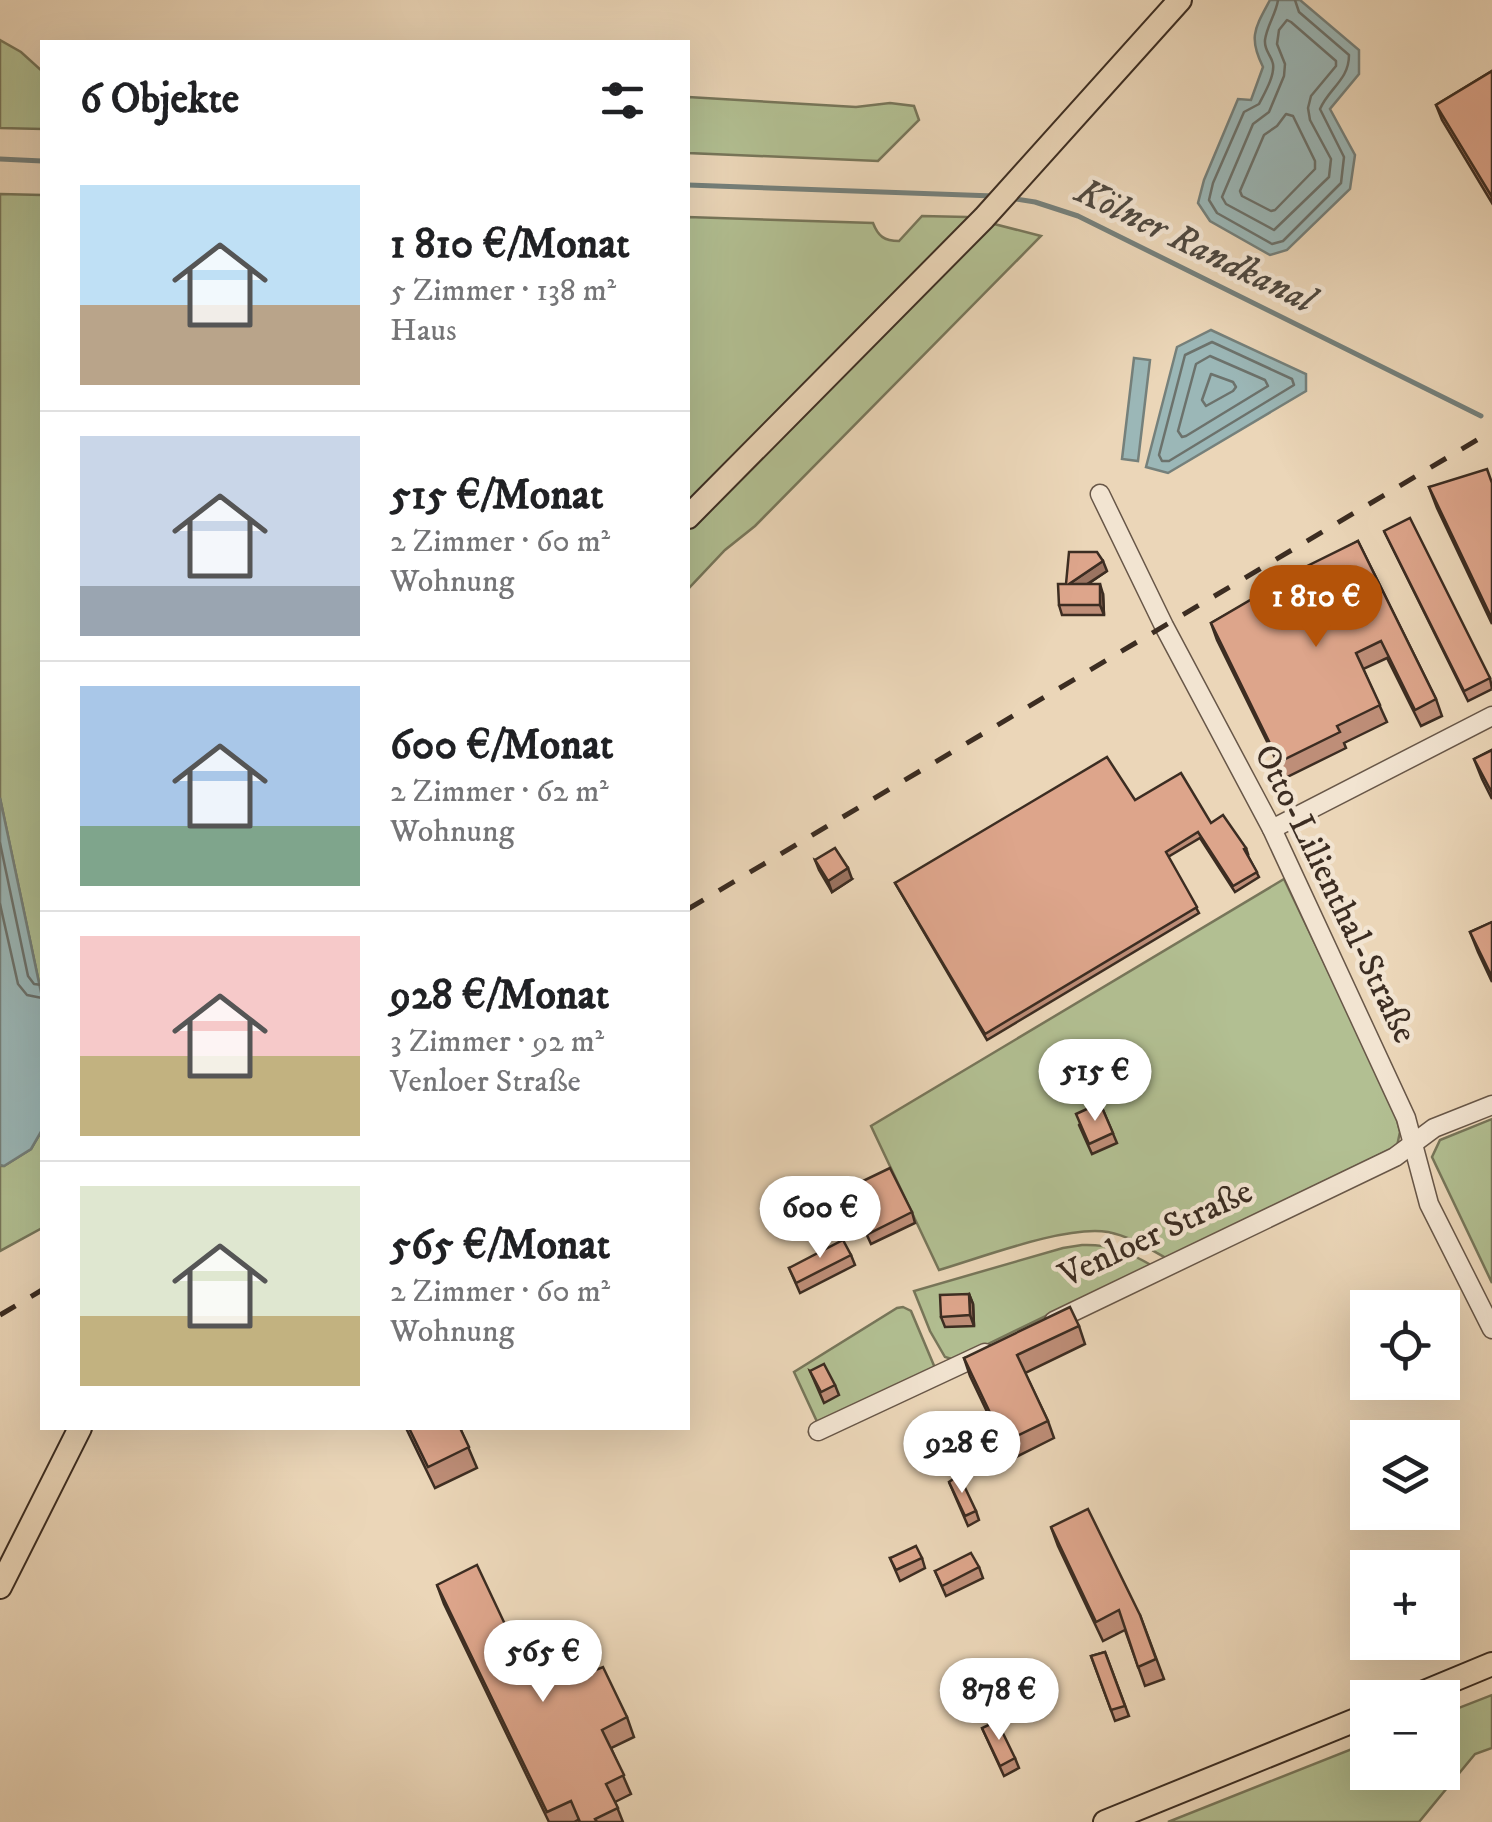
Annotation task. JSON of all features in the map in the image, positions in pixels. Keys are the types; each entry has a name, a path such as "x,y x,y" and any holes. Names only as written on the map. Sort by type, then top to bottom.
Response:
{"main road":[{"path":"690,516 984,218 1180,0"},
{"path":"0,1588 79,1430"},
{"path":"1453,1680 1492,1664"},
{"path":"1106,1822 1350,1722"}],"street":[{"name":"Otto-Lilienthal-Straße","path":"1100,494 1164,626 1272,829 1406,1118 1430,1204 1492,1329"},
{"path":"1272,829 1492,716"},
{"name":"Venloer Straße","path":"1030,1332 1308,1201 1394,1157 1434,1128 1492,1105"},
{"path":"818,1432 995,1348"}],"green space":[{"path":"0,40 40,69 40,129 0,128"},
{"path":"690,97 856,107 890,103 914,106 919,120 878,161 690,153"},
{"path":"0,194 40,195 40,988 0,798"},
{"path":"922,216 967,217 1041,236 690,587 690,217 873,223 882,237 899,241"},
{"path":"1284,879 1394,1108 1400,1132 1397,1146 1166,1258 1123,1236 1090,1231 1024,1244 939,1270 871,1126"},
{"path":"1492,1119 1492,1283 1432,1157 1440,1140"},
{"path":"40,1133 40,1229 0,1251 0,1166 31,1149"},
{"path":"1082,1245 1118,1249 1151,1265 955,1360 945,1357 914,1291"},
{"path":"903,1307 911,1311 935,1368 819,1426 794,1372"},
{"path":"1492,1695 1492,1748 1475,1754 1460,1772 1460,1707"},
{"path":"1350,1750 1350,1790 1445,1790 1419,1822 1168,1822"}],"water":[{"path":"1270,0 1300,0 1359,50 1359,74 1330,109 1355,155 1350,189 1287,250 1270,255 1210,221 1198,203 1238,99 1251,100 1263,67 1255,33"},
{"path":"1211,330 1306,374 1306,391 1168,473 1146,467 1177,347"},
{"path":"1134,358 1150,360 1138,461 1122,459"},
{"path":"0,798 40,988 40,1133 31,1149 0,1165"}],"building":[{"path":"1492,71 1492,197 1436,105"},
{"path":"1487,469 1492,483 1492,619 1429,487"},
{"path":"1410,518 1490,678 1464,691 1384,531"},
{"path":"1358,541 1436,699 1415,710 1381,641 1356,653 1380,705 1337,726 1340,732 1279,762 1211,623 1285,577"},
{"path":"1069,552 1097,552 1103,561 1069,584 1100,584 1100,605 1059,605 1058,584 1066,584"},
{"path":"1492,750 1492,793 1474,759"},
{"path":"1107,757 1135,800 1181,773 1211,823 1223,815 1257,872 1233,886 1198,832 1166,852 1197,907 985,1034 895,883"},
{"path":"835,848 848,868 828,881 815,860"},
{"path":"1492,922 1492,977 1470,932"},
{"path":"1100,1103 1113,1133 1089,1144 1076,1114"},
{"path":"890,1168 912,1212 868,1234 846,1189"},
{"path":"843,1240 851,1255 796,1283 789,1268"},
{"path":"969,1294 970,1315 941,1317 940,1295"},
{"path":"1070,1307 1079,1326 1017,1355 1048,1421 1004,1442 964,1358"},
{"path":"824,1364 835,1385 821,1392 810,1371"},
{"path":"410,1430 461,1430 469,1447 428,1467"},
{"path":"959,1475 976,1511 965,1516 949,1482"},
{"path":"1088,1509 1140,1615 1156,1659 1138,1667 1119,1610 1096,1622 1051,1527"},
{"path":"916,1546 922,1558 896,1570 890,1558"},
{"path":"971,1553 979,1567 942,1586 935,1571"},
{"path":"477,1565 528,1673 584,1646 596,1670 603,1667 627,1717 602,1730 624,1775 606,1784 618,1808 595,1819 597,1822 580,1822 571,1801 547,1812 437,1585"},
{"path":"1105,1652 1125,1706 1111,1710 1091,1656"},
{"path":"997,1721 1015,1758 1000,1766 982,1728"}],"waterway":[{"name":"Kölner Randkanal","path":"0,159 40,161"},
{"name":"Kölner Randkanal","path":"690,185 994,196"},
{"name":"Kölner Randkanal","path":"1010,198 1078,216 1481,416"}],"railway":[{"path":"690,908 1492,431"},
{"path":"0,1315 40,1291"}]}
